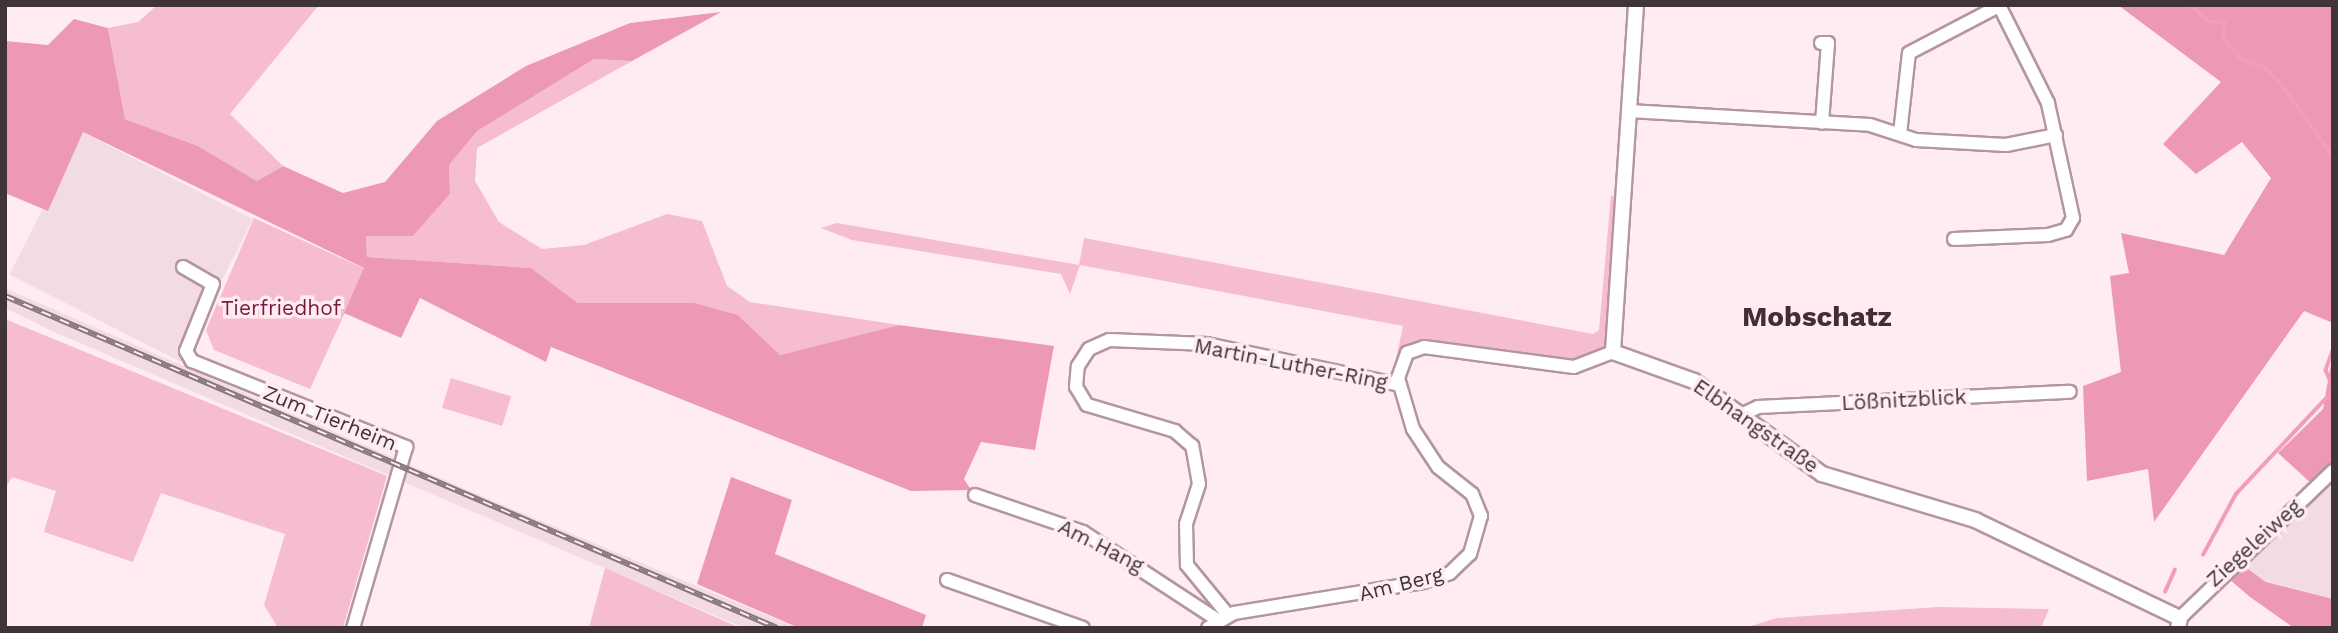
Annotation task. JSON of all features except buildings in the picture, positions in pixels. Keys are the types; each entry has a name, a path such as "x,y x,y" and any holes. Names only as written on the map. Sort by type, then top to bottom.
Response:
{"street":[{"path":"1400,385 1401,362 1424,347 1561,367 1587,365 1614,352 1636,5"},
{"path":"1900,134 1909,54 1999,6 2041,86 2056,135 2071,225 2048,235 1954,239"},
{"path":"1821,43 1828,43 1822,123"},
{"path":"1629,111 1822,123 1900,134 1916,140 2006,145 2056,135"},
{"name":"Zum Tierheim","path":"183,267 213,284 186,351 192,361 405,447 353,628"},
{"name":"Martin-Luther-Ring","path":"1217,621 1187,565 1186,524 1199,484 1192,446 1175,431 1087,405 1076,387 1078,366 1089,349 1109,340 1207,344 1400,385"},
{"name":"Elbhangstraße","path":"1614,352 1685,375 1822,474 1975,520 2179,623"},
{"name":"Am Berg","path":"1217,621 1423,582 1450,573 1470,554 1482,527 1477,504 1427,455 1400,385"},
{"name":"Lößnitzblick","path":"1741,415 1758,407 2070,392"},
{"name":"Ziegeleiweg","path":"2179,623 2333,471"},
{"name":"Am Hang","path":"975,495 1083,531 1217,621"},
{"path":"947,580 1083,628"}],"shaded area":[{"path":"2118,5 2333,5 2333,323 2304,311 2154,522 2148,469 2087,481 2083,386 2121,372 2110,276 2129,273 2121,233 2224,255 2271,178 2242,142 2196,174 2163,144 2221,82"},
{"path":"721,12 632,61 594,59 477,131 449,165 450,194 413,236 366,236 367,257 531,268 578,303 695,303 738,315 780,355 899,325 1054,346 1035,450 981,442 964,479 971,490 911,491 551,347 546,362 420,298 401,338 344,313 364,268 83,132 48,211 5,193 5,41 48,45 74,19 108,28 125,119 198,146 257,181 283,166 343,193 385,182 437,121 526,66 630,23"},
{"path":"82,132 253,219 180,362 9,275"},
{"path":"5,288 472,492 797,628 744,628 54,332 5,308"},
{"path":"2333,352 2333,467 2313,485 2278,453 2323,409"},
{"path":"2333,471 2333,599 2266,581 2236,560"},
{"path":"731,477 792,500 775,554 926,615 922,628 799,628 697,584"},
{"path":"2236,560 2266,582 2333,599 2333,628 2294,628 2222,573"}],"green space":[{"path":"157,5 319,5 230,114 283,166 257,181 198,146 125,119 108,28 138,22"},
{"path":"594,59 632,61 477,148 475,181 499,222 542,249 584,245 667,214 702,221 727,286 750,302 899,325 780,355 738,315 695,303 578,303 531,268 367,257 366,236 413,236 450,194 449,165 476,131"},
{"path":"1611,195 1616,197 1607,345 1578,361 1423,342 1396,359 1403,326 1080,265 1070,294 1061,274 852,240 821,228 837,223 1079,265 1084,238 1593,334 1599,330"},
{"name":"Tierfriedhof","path":"254,218 365,269 310,389 214,350 206,330"},
{"path":"5,319 387,476 343,628 278,628 264,605 285,534 161,493 133,562 44,532 56,491 12,477 5,489"},
{"path":"451,378 511,396 502,426 442,408"},
{"path":"605,568 740,628 589,628"},
{"path":"1938,607 2049,609 2041,628 1744,628 1777,618"}],"waterway":[{"path":"2191,5 2208,21 2225,23 2223,38 2241,59 2264,67 2283,86 2333,156"},
{"path":"2333,351 2326,370 2333,387"},
{"path":"2203,555 2236,494 2333,391"},
{"path":"2165,592 2175,570"}],"railway":[{"path":"5,296 777,628"}],"district":[{"name":"Mobschatz","path":"1817,317"}]}
